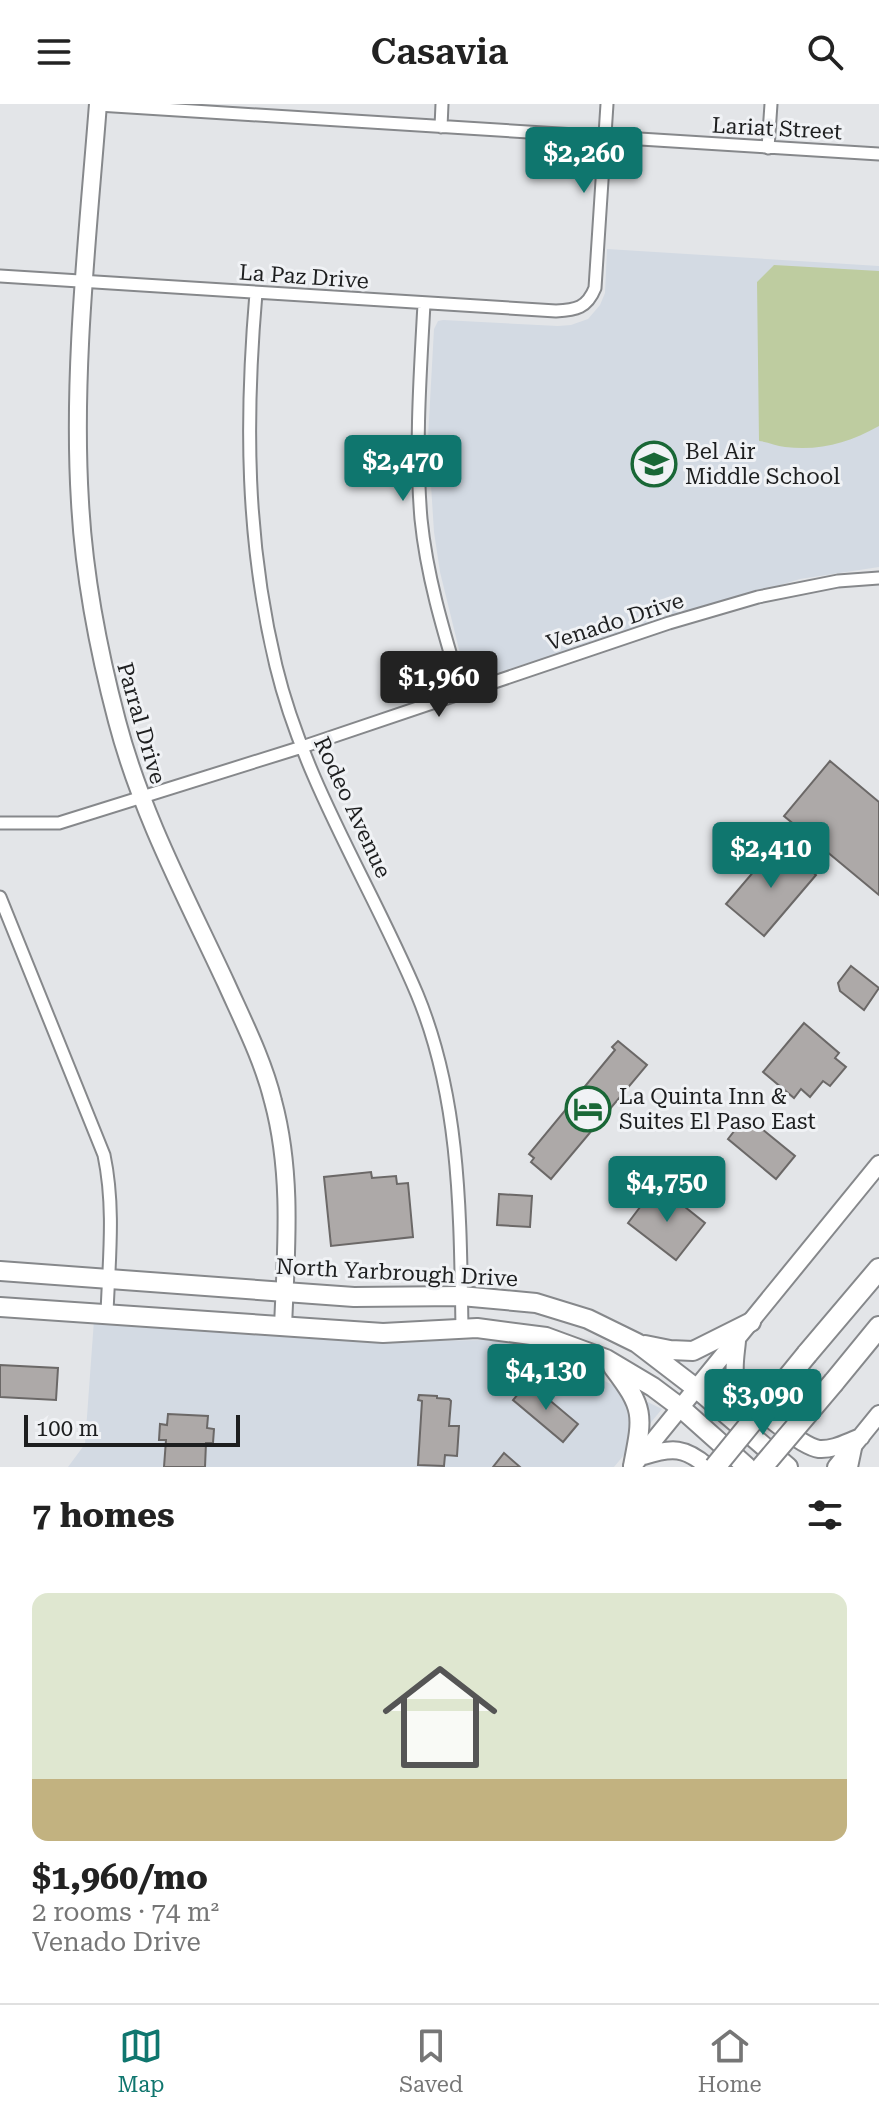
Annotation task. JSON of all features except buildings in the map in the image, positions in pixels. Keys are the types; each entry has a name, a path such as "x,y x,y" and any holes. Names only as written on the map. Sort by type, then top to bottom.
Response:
{"highway":[{"path":"715,1467 879,1269"},
{"path":"762,1467 879,1327"}],"main road":[{"name":"North Yarbrough Drive","path":"0,1271 354,1297 497,1298 561,1310 588,1319 637,1343 697,1389 788,1467"},
{"path":"0,1307 383,1333 462,1328 508,1330 546,1337 606,1359 653,1387 747,1467"},
{"path":"637,1343 693,1351 751,1322"},
{"path":"606,1359 634,1395 639,1411 636,1463"},
{"path":"848,1467 856,1442"}],"street":[{"name":"Lariat Street","path":"98,104 270,110 441,127 879,154"},
{"name":"Parral Drive","path":"98,104 84,281 79,409 80,502 88,582 99,653 142,799 247,1030 273,1099 288,1185 283,1327"},
{"path":"441,127 442,104"},
{"path":"605,138 607,104"},
{"path":"768,148 771,104"},
{"name":"La Paz Drive","path":"0,276 424,304 576,310 586,304 595,288 605,138"},
{"name":"Rodeo Avenue","path":"256,293 248,446 250,509 260,588 277,668 302,747 417,995 435,1047 445,1088 458,1178 462,1328"},
{"path":"424,304 418,422 421,521 429,572 462,693"},
{"name":"Venado Drive","path":"0,823 59,823 302,747 669,623 758,597 838,581 879,578"},
{"path":"0,897 104,1155 110,1184 107,1313"},
{"path":"636,1463 879,1164"},
{"path":"737,1341 736,1382 744,1396 804,1444 816,1449 832,1449 856,1442"},
{"path":"836,1467 879,1414"},
{"path":"636,1463 667,1448 696,1457 708,1467"}],"shaded area":[{"name":"Bel Air Middle School","path":"607,249 879,266 879,567 800,579 467,682 440,572 434,532 428,438 434,329 438,321 443,320 558,326 588,319 605,293"},
{"path":"94,1320 413,1341 491,1340 541,1350 662,1409 614,1467 68,1467 85,1444"}],"green space":[{"path":"774,265 879,271 879,426 822,447 785,447 759,441 757,282"}],"place":[{"name":"Bel Air Middle School","path":"654,464"},
{"name":"La Quinta Inn & Suites El Paso East","path":"588,1109"}]}
